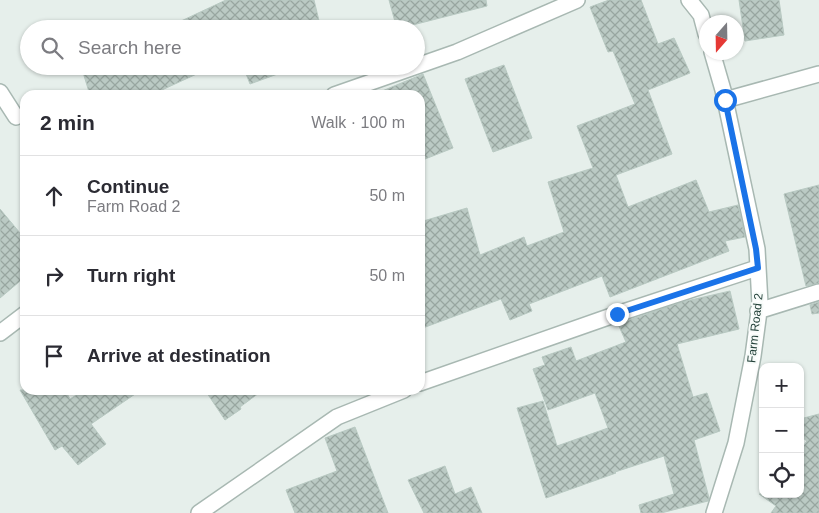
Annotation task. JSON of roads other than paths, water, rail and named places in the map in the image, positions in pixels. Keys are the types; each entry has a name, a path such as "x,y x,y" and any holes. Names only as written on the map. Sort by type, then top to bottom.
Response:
{"street":[{"path":"425,63 457,52 577,0"},
{"path":"689,0 701,15"},
{"name":"Farm Road 2","path":"714,60 725,100 756,249 760,304 753,356 736,443 714,513"},
{"path":"725,100 819,74"},
{"path":"348,90 391,75"},
{"path":"0,92 16,117"},
{"path":"425,381 617,314 758,268"},
{"path":"758,311 819,292"},
{"path":"0,333 20,318"},
{"path":"199,513 337,417 392,395"}]}
